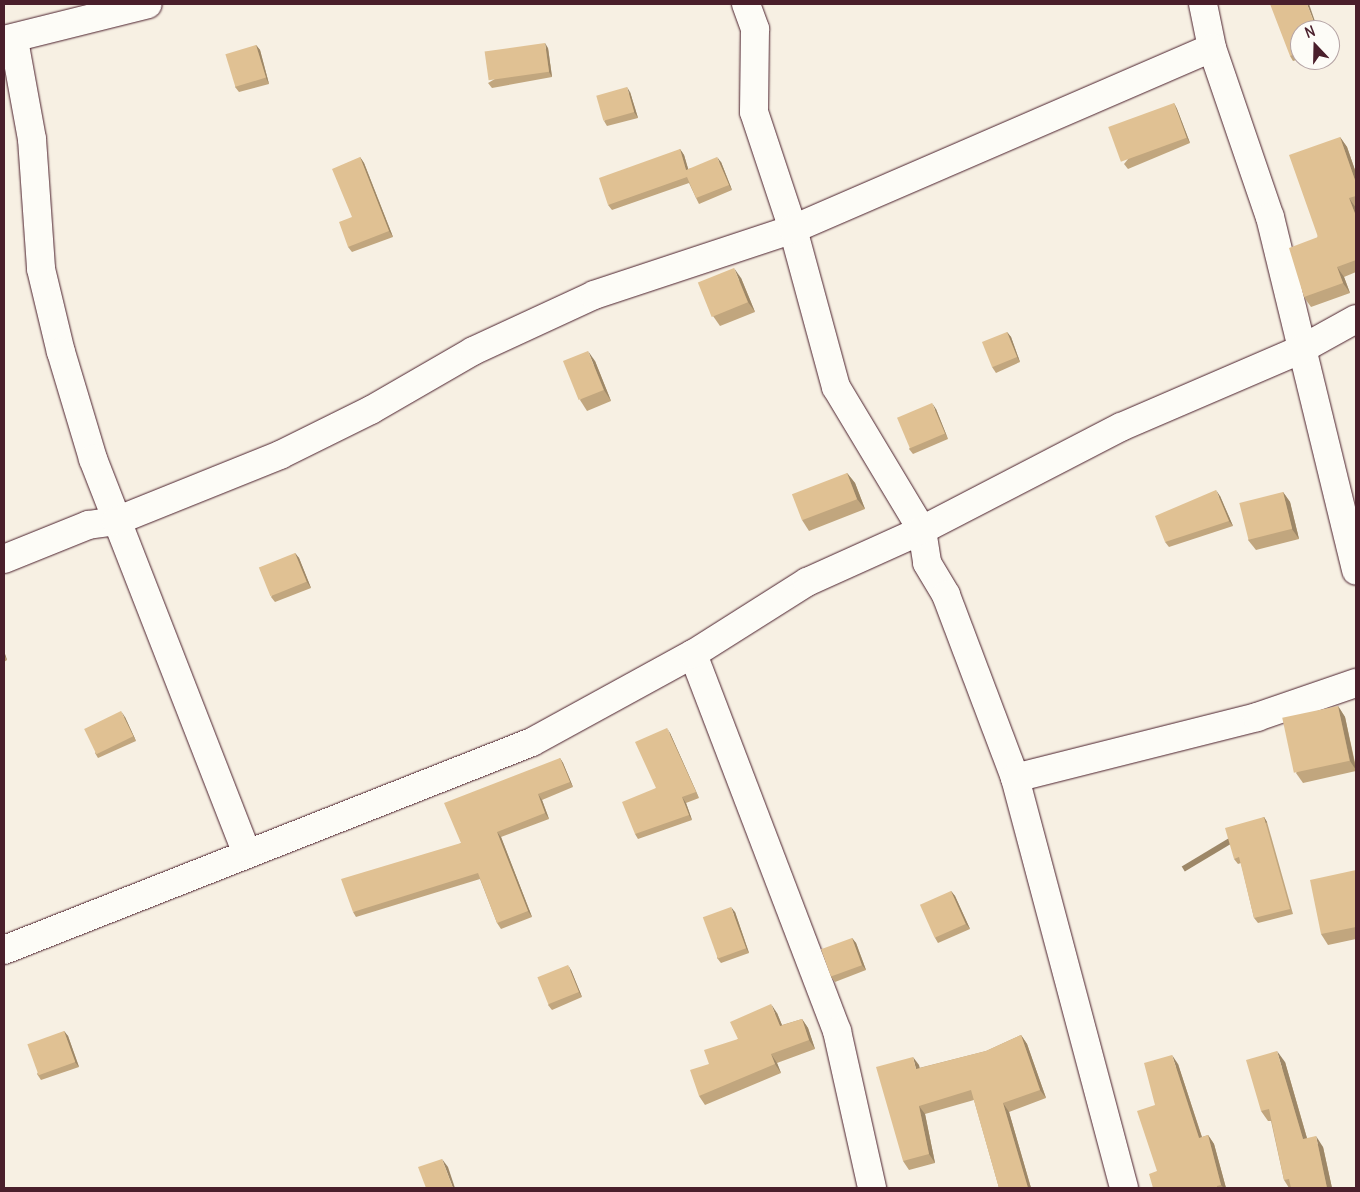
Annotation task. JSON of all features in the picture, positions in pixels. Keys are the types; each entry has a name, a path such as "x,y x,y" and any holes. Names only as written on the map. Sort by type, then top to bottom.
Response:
{"street":[{"path":"148,4 9,40 32,139 41,269 61,352 116,521 248,853"},
{"path":"746,4 755,29 754,112 793,229 836,386 922,530 927,563 946,595 1014,778 1124,1188"},
{"path":"1203,4 1212,48 1270,217 1300,350 1356,571"},
{"path":"4,559 82,528 116,521 280,455 371,410 474,351 594,295 793,229 1212,48"},
{"path":"4,950 532,742 693,654 808,582 922,530 1120,427 1300,350 1356,319"},
{"path":"693,654 837,1031 872,1188"},
{"path":"1014,778 1257,717 1356,683"}],"building":[{"path":"1270,4 1307,4 1313,20 1290,20 1290,56"},
{"path":"545,43 549,72 489,80 485,51"},
{"path":"256,45 266,78 235,87 225,54"},
{"path":"627,87 634,112 603,121 596,96"},
{"path":"1174,103 1187,138 1121,162 1108,127"},
{"path":"1340,137 1356,183 1356,196 1349,198 1356,216 1356,260 1337,267 1343,283 1304,297 1289,248 1318,237 1289,155"},
{"path":"680,149 686,170 717,157 729,185 696,198 687,177 608,205 599,178"},
{"path":"360,157 389,231 348,247 339,222 352,217 332,169"},
{"path":"734,268 748,302 712,317 698,283"},
{"path":"1007,332 1017,357 992,367 982,342"},
{"path":"588,351 604,390 579,400 563,361"},
{"path":"932,403 945,433 910,448 897,418"},
{"path":"847,473 857,499 802,520 792,494"},
{"path":"1216,490 1229,521 1165,542 1155,516"},
{"path":"1283,492 1292,529 1249,540 1239,503"},
{"path":"295,553 307,582 270,596 259,568"},
{"path":"1338,706 1350,761 1294,773 1282,718"},
{"path":"121,711 133,736 96,754 84,729"},
{"path":"667,728 696,792 682,797 689,815 635,834 622,802 656,788 635,742"},
{"path":"560,758 570,782 538,794 545,813 497,832 528,911 497,923 478,873 353,912 341,879 461,843 444,803"},
{"path":"1264,817 1290,909 1254,918 1239,857 1234,859 1225,828"},
{"path":"1356,870 1356,927 1321,934 1310,880"},
{"path":"951,891 966,924 935,938 920,905"},
{"path":"731,907 746,948 718,959 703,917"},
{"path":"852,938 862,965 831,977 821,949"},
{"path":"568,965 579,992 548,1004 537,977"},
{"path":"771,1004 780,1026 802,1019 809,1040 771,1054 775,1064 699,1096 690,1070 709,1064 704,1050 738,1039 730,1022"},
{"path":"64,1031 75,1062 39,1075 27,1044"},
{"path":"1021,1035 1040,1090 1003,1103 1028,1188 999,1188 971,1090 919,1106 929,1154 903,1161 876,1067 913,1057 916,1069 986,1051"},
{"path":"1277,1051 1303,1139 1316,1136 1327,1188 1291,1188 1289,1179 1284,1180 1269,1109 1261,1111 1246,1060"},
{"path":"1172,1055 1199,1138 1208,1135 1221,1185 1217,1186 1217,1188 1153,1188 1149,1174 1157,1171 1137,1111 1155,1105 1144,1063"},
{"path":"442,1159 453,1188 426,1188 418,1167"}]}
